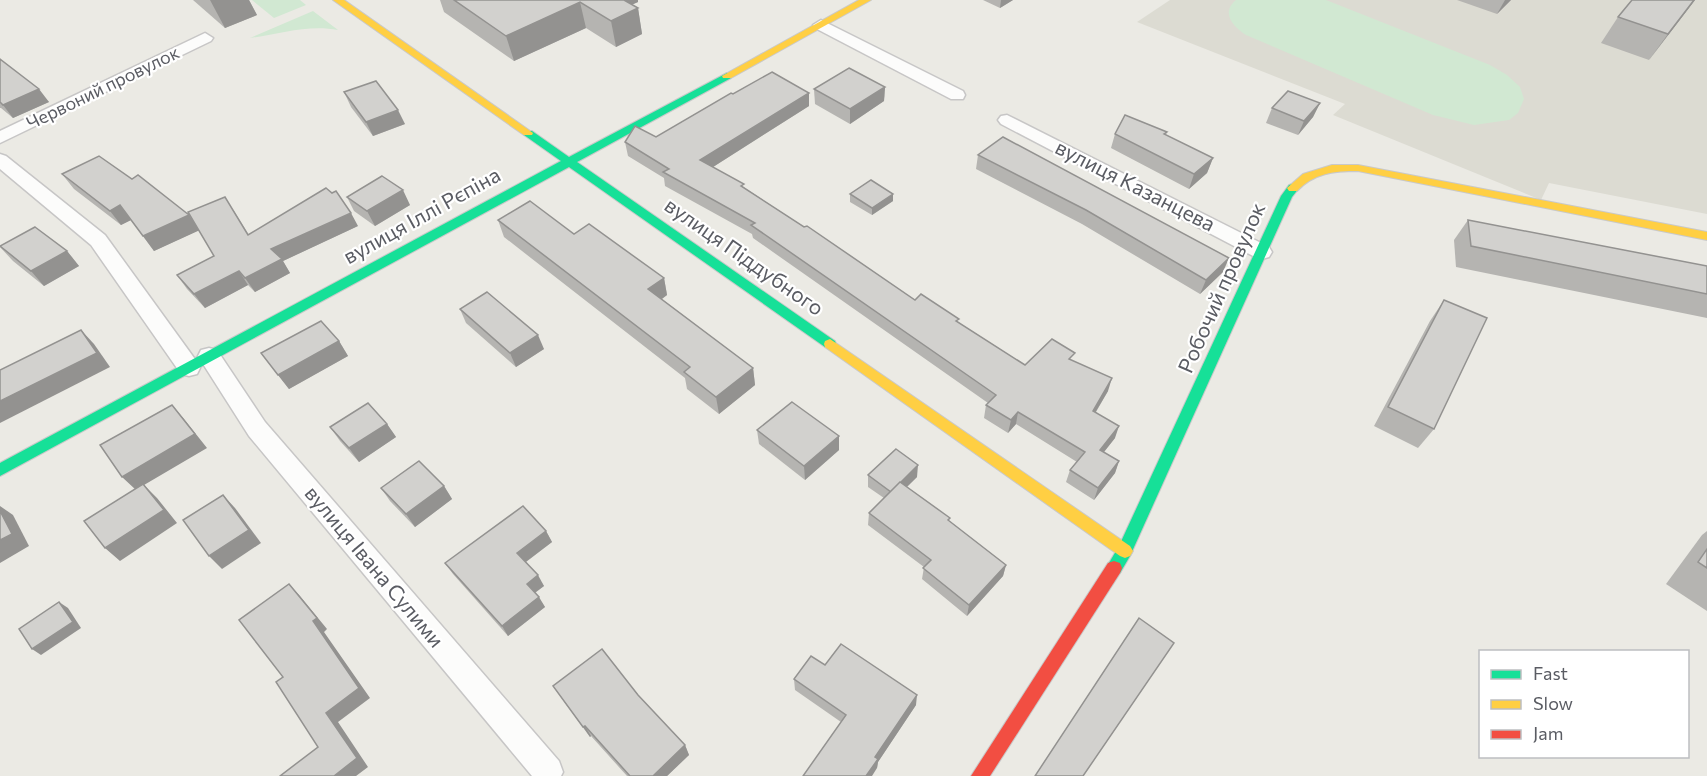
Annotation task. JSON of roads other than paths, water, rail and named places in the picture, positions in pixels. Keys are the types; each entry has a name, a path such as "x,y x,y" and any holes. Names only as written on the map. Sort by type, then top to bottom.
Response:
{"street":[{"name":"вулиця Піддубного","path":"338,0 1125,551"},
{"name":"вулиця Іллі Рєпіна","path":"0,470 568,159 866,0"},
{"path":"821,25 957,95"},
{"name":"Червоний провулок","path":"0,138 205,38"},
{"name":"вулиця Казанцева","path":"1007,120 1262,252"},
{"name":"вулиця Івана Сулими","path":"0,160 98,240 548,772"},
{"name":"Робочий провулок","path":"980,776 1125,551 1287,196 1299,179 1341,167 1358,168 1707,236"}]}
